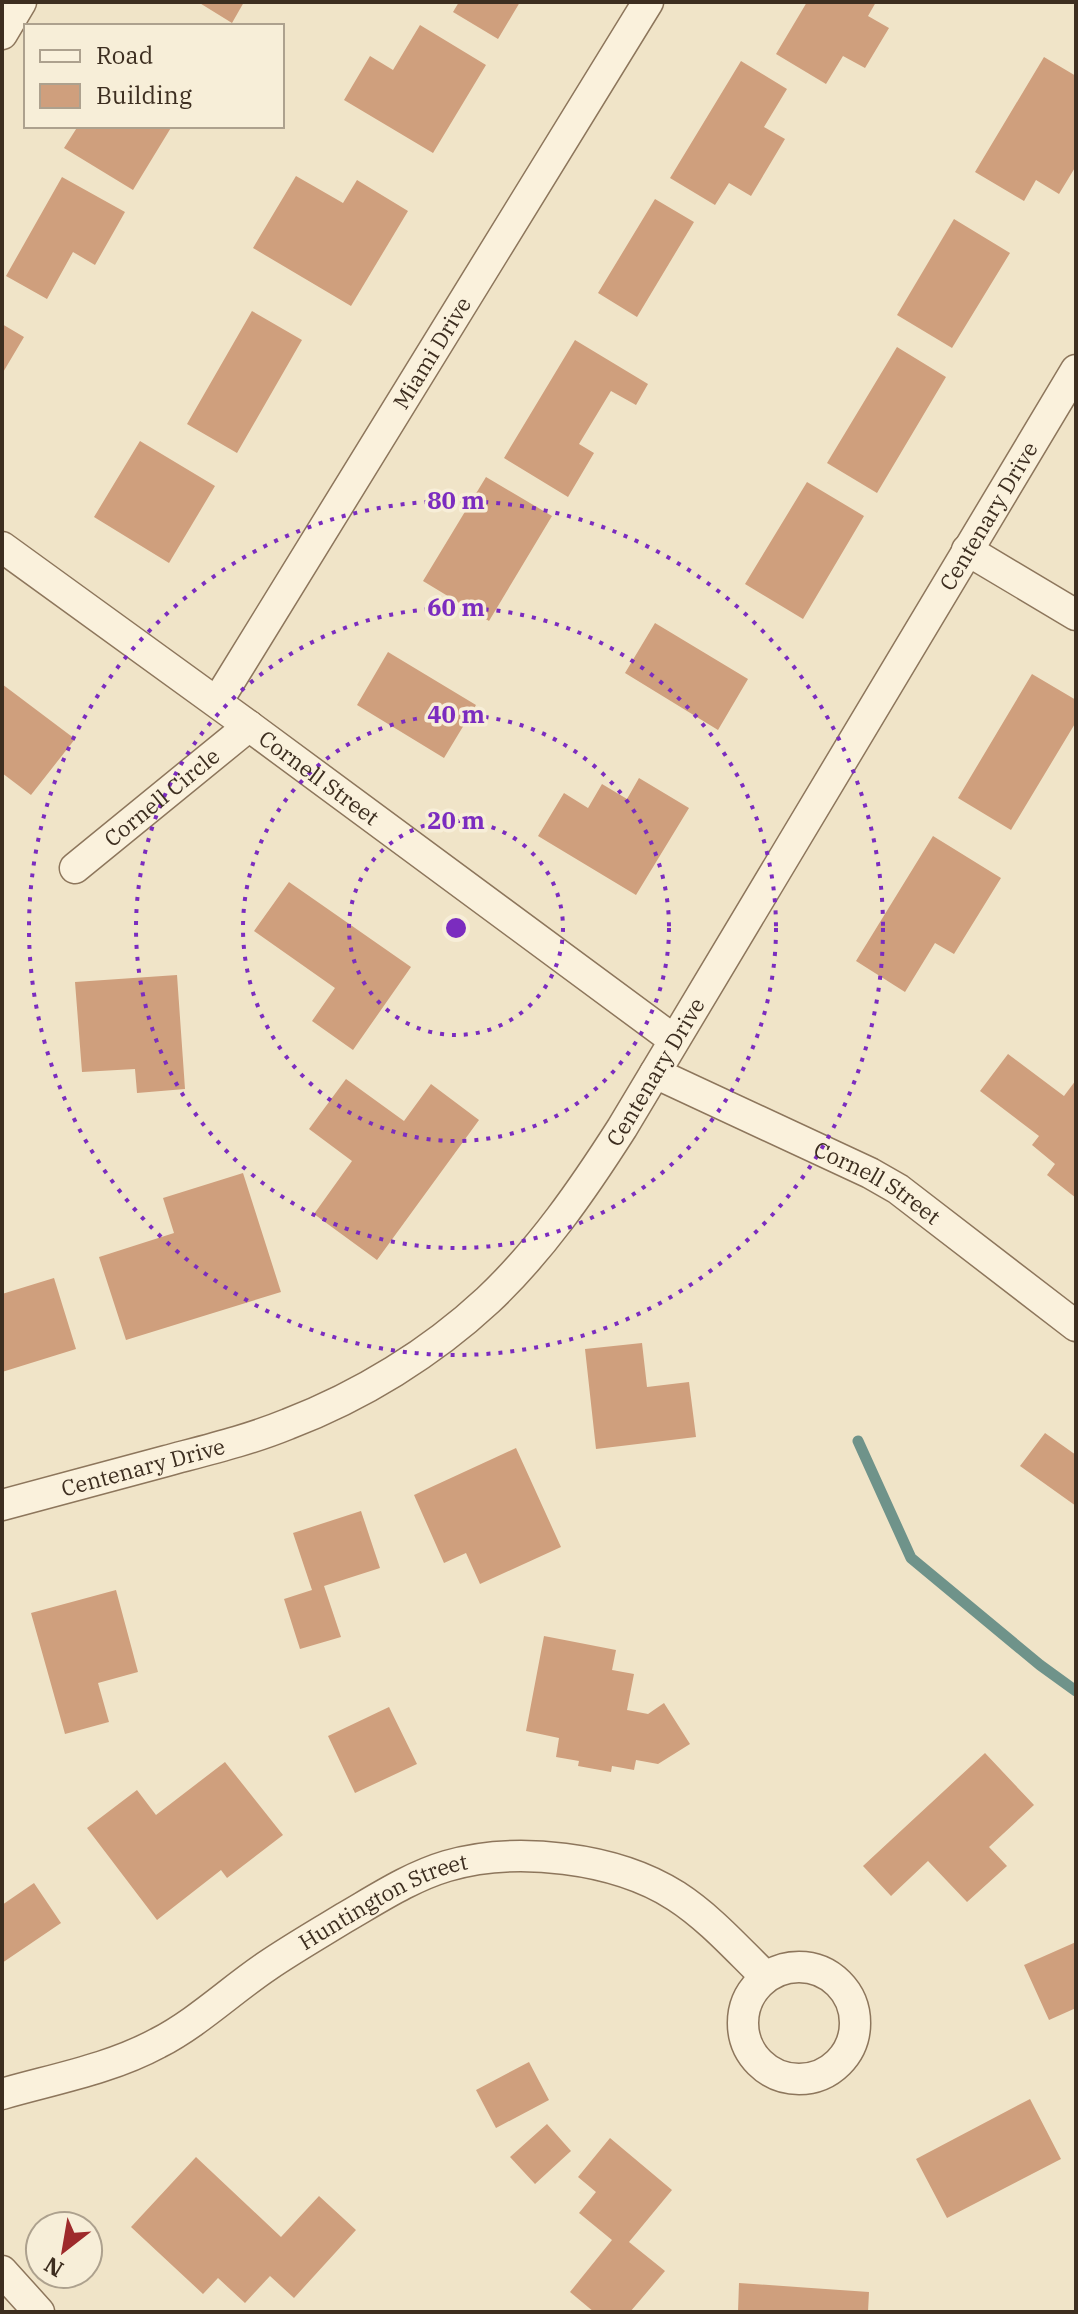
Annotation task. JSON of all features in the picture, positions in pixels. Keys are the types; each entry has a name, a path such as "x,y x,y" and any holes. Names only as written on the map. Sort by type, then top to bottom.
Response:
{"street":[{"path":"2,34 21,2"},
{"name":"Miami Drive","path":"217,702 648,2"},
{"name":"Centenary Drive","path":"2,1505 264,1434 312,1414 375,1382 434,1345 488,1299 535,1249 608,1151 1076,370"},
{"name":"Cornell Street","path":"2,547 674,1040"},
{"path":"967,550 1076,615"},
{"name":"Cornell Circle","path":"75,868 249,726"},
{"name":"Cornell Street","path":"655,1073 884,1181 913,1199 1076,1326"},
{"name":"Huntington Street","path":"2,2094 129,2057 160,2042 191,2023 266,1966 388,1892 429,1873 468,1862 541,1858 598,1864 652,1882 692,1907 766,1977"},
{"path":"2,2271 39,2312"}],"building":[{"path":"198,2 244,2 232,23"},
{"path":"459,2 520,2 498,39 453,12"},
{"path":"807,2 876,2 868,16 889,28 865,68 843,56 826,84 776,54"},
{"path":"420,25 486,65 433,153 344,100 370,56 393,70"},
{"path":"1044,57 1076,76 1076,166 1059,194 1036,180 1024,201 975,172"},
{"path":"741,61 787,89 764,127 785,139 751,196 729,183 715,205 670,178"},
{"path":"77,128 171,128 133,190 64,148"},
{"path":"296,176 343,203 357,180 408,211 351,306 253,248"},
{"path":"62,177 125,212 95,265 73,252 47,299 6,276"},
{"path":"655,199 694,222 637,317 598,293"},
{"path":"954,219 1010,253 952,348 897,315"},
{"path":"252,311 302,340 237,453 187,424"},
{"path":"2,324 24,337 2,374"},
{"path":"575,340 648,384 636,405 611,391 579,444 594,453 568,497 504,458"},
{"path":"897,347 946,377 877,493 827,463"},
{"path":"140,441 215,486 169,563 94,517"},
{"path":"486,477 552,516 489,621 423,581"},
{"path":"807,482 864,516 803,619 745,584"},
{"path":"655,623 748,679 718,730 625,673"},
{"path":"388,652 476,705 444,758 357,705"},
{"path":"1032,674 1076,700 1076,722 1011,830 958,798"},
{"path":"2,684 75,739 31,795 2,773"},
{"path":"639,778 689,808 636,895 538,836 564,793 588,808 602,784 627,799"},
{"path":"933,836 1001,878 954,954 935,943 905,992 856,961"},
{"path":"289,882 411,967 353,1050 312,1021 335,988 254,931"},
{"path":"177,975 185,1089 137,1093 135,1069 82,1072 75,982"},
{"path":"1008,1054 1064,1096 1076,1080 1076,1198 1047,1175 1055,1164 1032,1145 1039,1136 980,1091"},
{"path":"346,1079 404,1121 431,1084 479,1120 377,1260 314,1214 352,1161 309,1129"},
{"path":"243,1173 281,1292 126,1340 99,1257 174,1233 163,1198"},
{"path":"54,1278 76,1349 2,1372 2,1294"},
{"path":"642,1343 647,1387 689,1382 696,1437 596,1449 585,1349"},
{"path":"1045,1433 1076,1455 1076,1506 1020,1466"},
{"path":"516,1448 561,1547 480,1584 466,1553 444,1563 414,1495"},
{"path":"361,1511 380,1568 324,1586 341,1637 300,1649 284,1599 312,1590 293,1533"},
{"path":"116,1590 138,1672 98,1683 109,1722 65,1734 31,1613"},
{"path":"544,1636 616,1650 612,1670 634,1674 627,1710 648,1714 664,1703 690,1744 658,1764 636,1760 634,1770 612,1766 611,1772 578,1766 579,1761 556,1757 559,1738 526,1731"},
{"path":"389,1707 417,1764 355,1793 328,1736"},
{"path":"985,1753 1034,1805 989,1847 1007,1866 967,1902 928,1861 891,1896 863,1866"},
{"path":"225,1762 283,1835 227,1878 221,1870 157,1920 87,1828 137,1790 156,1815"},
{"path":"34,1883 61,1923 2,1963 2,1905"},
{"path":"1076,1942 1076,2008 1049,2020 1024,1965"},
{"path":"529,2062 549,2100 496,2128 476,2090"},
{"path":"1030,2099 1061,2159 947,2218 916,2159"},
{"path":"547,2124 571,2151 535,2184 510,2157"},
{"path":"610,2138 672,2190 629,2242 665,2271 630,2312 594,2312 570,2292 612,2240 579,2213 596,2192 578,2177"},
{"path":"196,2157 281,2237 319,2196 356,2230 294,2298 270,2276 245,2303 218,2278 203,2294 131,2227"},
{"path":"739,2283 869,2292 868,2312 738,2312"}],"waterway":[{"path":"858,1441 911,1558 1076,1691"}]}
